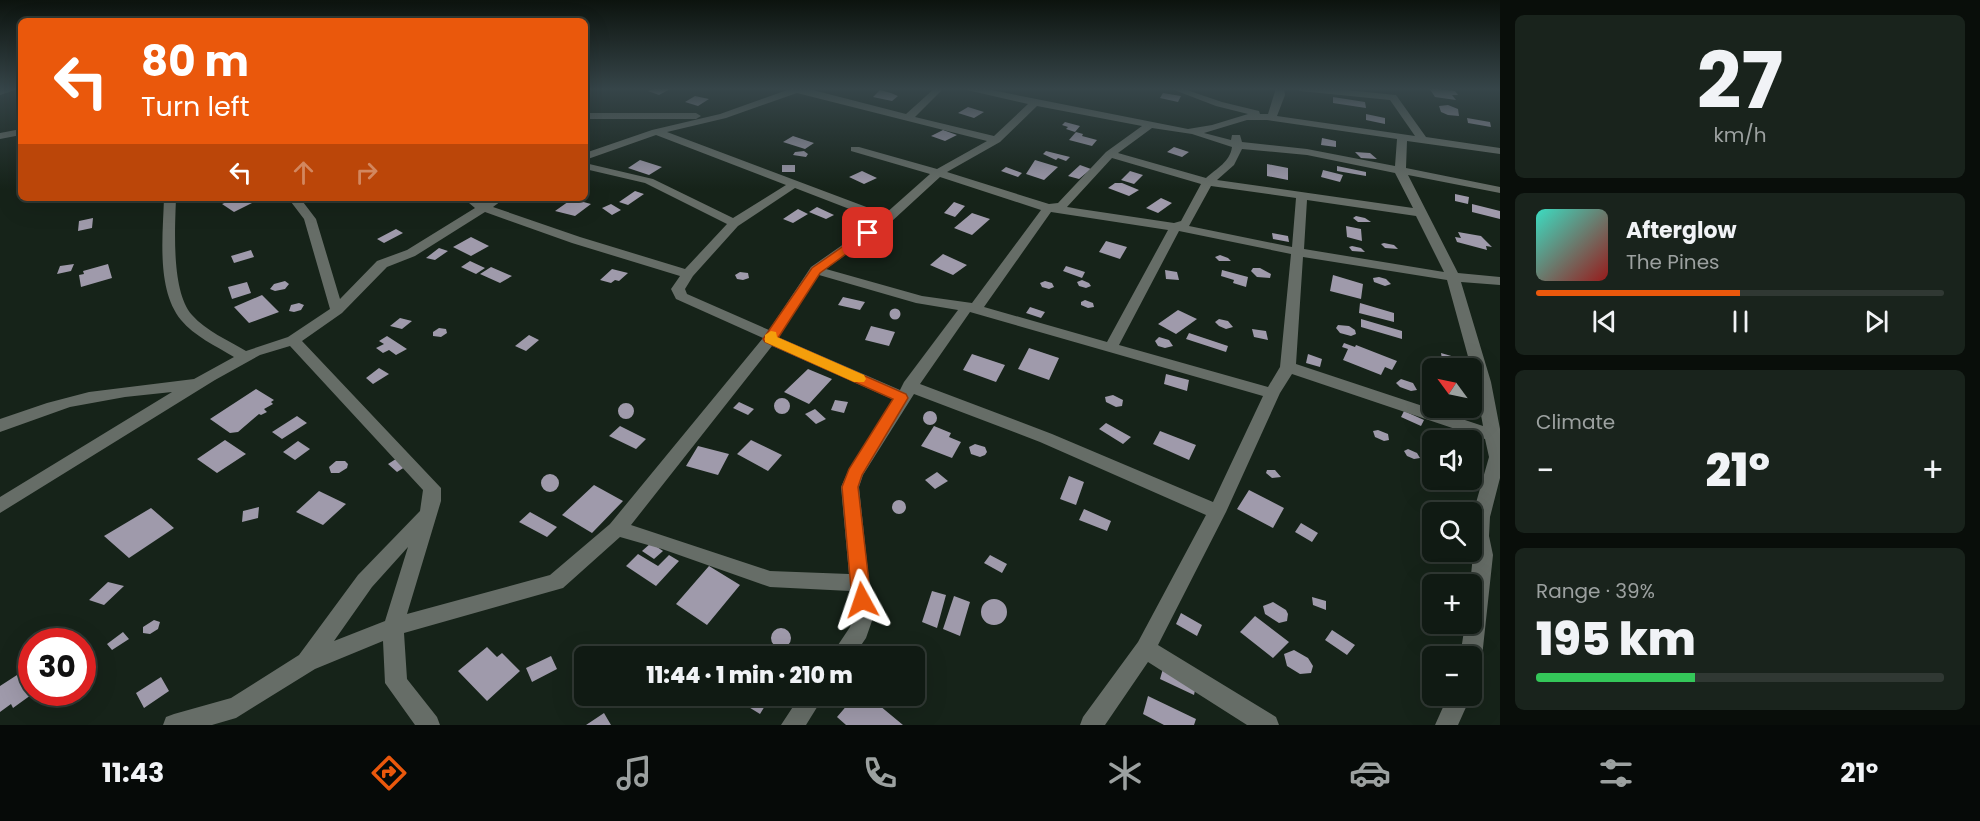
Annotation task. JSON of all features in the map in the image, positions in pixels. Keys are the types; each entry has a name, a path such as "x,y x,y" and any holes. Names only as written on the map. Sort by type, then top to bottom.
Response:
{"street":[{"path":"588,156 656,132 699,122"},
{"path":"920,122 996,140"},
{"path":"174,725 236,707 307,662 393,627 556,582 617,529 770,337 816,270 887,219 938,173 996,140 1015,122"},
{"path":"1133,122 1188,132 1238,145 1307,152 1500,190"},
{"path":"1300,122 1500,151"},
{"path":"1410,122 1424,141"},
{"path":"1110,349 1175,227 1186,223 1208,182 1233,164 1238,145 1233,123 1188,132"},
{"path":"816,270 921,300 976,308 1048,208 1062,206 1110,154 1150,125"},
{"path":"656,132 887,219"},
{"path":"0,136 18,133"},
{"path":"1402,138 1400,171 1453,277 1483,382 1497,457 1481,517 1480,536 1483,555 1472,646"},
{"path":"855,149 1048,208 1175,227 1298,252 1453,277 1500,281"},
{"path":"1110,154 1208,182 1422,213"},
{"path":"588,167 648,181 734,223"},
{"path":"794,185 734,223 688,274 678,289 681,296 770,337 905,392 1046,438 1217,512"},
{"path":"1091,725 1145,649 1217,512 1272,393 1288,367 1302,196"},
{"path":"170,201 169,225 174,296 184,315 194,324 244,357"},
{"path":"296,201 310,219 337,310"},
{"path":"473,201 482,207 576,240 688,274"},
{"path":"0,506 210,376 244,357 292,340 337,310 382,264 411,253 493,201"},
{"path":"967,307 1272,393"},
{"path":"848,646 862,624 850,487 855,474 905,392 967,307"},
{"path":"292,340 427,481 433,494 393,627 396,683 429,725"},
{"path":"1288,367 1492,435"},
{"path":"0,426 54,405 147,388 176,388 210,376"},
{"path":"307,662 365,581 426,515"},
{"path":"617,529 663,542 770,579 860,583"},
{"path":"1145,649 1268,725"},
{"path":"792,725 806,706"},
{"path":"1446,725 1455,706"}],"building":[{"path":"1065,122 1080,126 1075,132 1062,125"},
{"path":"1489,122 1491,127 1468,123"},
{"path":"943,130 957,135 945,141 931,136"},
{"path":"1076,132 1097,140 1092,146 1069,140"},
{"path":"793,136 814,143 805,149 783,142"},
{"path":"1322,138 1336,141 1336,147 1321,145"},
{"path":"1174,147 1189,152 1182,157 1167,152"},
{"path":"804,151 808,154 806,157 793,155 795,152"},
{"path":"1046,151 1070,157 1066,161 1058,158 1056,160 1043,154"},
{"path":"1355,152 1370,153 1377,159 1361,158"},
{"path":"640,160 662,167 649,175 628,168"},
{"path":"1035,160 1058,167 1044,180 1026,174"},
{"path":"1267,164 1288,168 1288,180 1267,176"},
{"path":"782,165 795,165 795,172 782,172"},
{"path":"1080,165 1091,169 1079,179 1068,176"},
{"path":"1337,166 1366,172 1366,176 1337,171"},
{"path":"1006,167 1022,173 1018,177 1001,171"},
{"path":"1323,170 1343,175 1340,182 1321,177"},
{"path":"862,171 877,178 864,184 849,177"},
{"path":"1130,171 1143,175 1134,184 1121,180"},
{"path":"1115,183 1122,183 1139,190 1129,196 1108,188"},
{"path":"635,191 644,194 628,205 619,202"},
{"path":"1455,194 1469,197 1468,204 1455,201"},
{"path":"1161,198 1172,203 1158,213 1146,208"},
{"path":"229,201 252,203 234,212 222,204"},
{"path":"569,201 591,204 575,216 555,211"},
{"path":"954,202 965,206 955,217 944,213"},
{"path":"611,204 621,210 612,215 602,208"},
{"path":"1472,204 1500,211 1500,219 1472,212"},
{"path":"817,207 834,215 826,219 809,212"},
{"path":"798,209 808,214 793,223 783,219"},
{"path":"972,213 990,219 972,235 954,228"},
{"path":"1356,216 1371,222 1358,222 1353,218"},
{"path":"93,218 92,228 78,231 79,221"},
{"path":"1346,226 1361,229 1362,241 1347,237"},
{"path":"396,229 403,233 384,243 377,239"},
{"path":"1458,232 1481,236 1492,247 1486,246 1487,250 1457,242 1455,237 1461,238"},
{"path":"1272,233 1288,236 1289,242 1273,239"},
{"path":"471,237 489,246 471,256 453,247"},
{"path":"1106,241 1127,247 1120,259 1099,252"},
{"path":"1381,244 1394,245 1398,249 1385,248"},
{"path":"1349,247 1361,248 1365,252 1352,251"},
{"path":"439,248 448,251 435,260 426,258"},
{"path":"251,250 254,257 234,263 231,256"},
{"path":"943,254 967,265 953,275 930,265"},
{"path":"1220,255 1231,261 1219,261 1215,257"},
{"path":"470,261 485,268 476,274 461,267"},
{"path":"74,264 71,271 57,274 60,266"},
{"path":"108,264 112,278 81,287 79,275 84,274 83,271"},
{"path":"1066,266 1085,272 1082,278 1063,271"},
{"path":"491,267 512,276 500,283 480,274"},
{"path":"1253,268 1260,268 1271,274 1270,278 1257,277 1251,271"},
{"path":"612,269 628,273 619,281 615,280 611,283 600,280"},
{"path":"1165,270 1177,272 1179,280 1166,279"},
{"path":"1222,270 1248,277 1246,287 1221,276"},
{"path":"740,272 748,273 749,278 737,279 735,275"},
{"path":"1333,275 1363,284 1361,299 1330,291"},
{"path":"1379,277 1391,284 1385,286 1374,282 1373,278"},
{"path":"1082,280 1091,286 1086,288 1079,286 1077,282"},
{"path":"285,281 289,284 285,289 275,291 270,289 274,284"},
{"path":"1045,281 1052,283 1054,287 1049,289 1042,287 1040,283"},
{"path":"247,282 251,293 232,299 228,287"},
{"path":"262,295 279,312 249,323 234,307"},
{"path":"843,297 865,302 860,310 838,305"},
{"path":"1085,300 1093,303 1094,307 1088,308 1081,305 1081,302"},
{"path":"299,303 304,305 301,310 289,311 291,305"},
{"path":"1360,303 1394,313 1394,322 1359,313"},
{"path":"1030,307 1045,312 1041,318 1026,313"},
{"path":"895,309 899,310 899,318 895,319 891,318 890,314 891,310"},
{"path":"1178,310 1197,319 1176,334 1158,324"},
{"path":"400,318 412,321 402,329 390,326"},
{"path":"1219,319 1228,321 1233,327 1226,329 1219,326 1215,322"},
{"path":"1361,319 1402,331 1402,339 1361,327"},
{"path":"1338,325 1349,326 1355,330 1356,334 1351,336 1340,333 1336,328"},
{"path":"871,326 895,332 889,346 865,340"},
{"path":"439,328 446,329 447,333 441,337 433,336 433,332"},
{"path":"1252,329 1266,331 1268,340 1254,337"},
{"path":"1189,333 1228,346 1226,352 1186,339"},
{"path":"529,335 539,340 526,351 515,346"},
{"path":"387,336 407,349 396,355 389,350 383,353 376,348 384,344 379,341"},
{"path":"1159,337 1169,340 1173,346 1165,348 1158,346 1155,341"},
{"path":"1344,343 1355,347 1356,345 1397,361 1392,370 1385,367 1381,375 1343,360 1348,349 1342,347"},
{"path":"1029,348 1059,358 1049,380 1018,369"},
{"path":"1441,353 1458,358 1442,358"},
{"path":"972,354 1005,365 996,382 963,370"},
{"path":"1308,354 1322,359 1320,367 1306,363"},
{"path":"379,368 389,374 373,384 366,378"},
{"path":"808,369 832,379 809,404 784,392"},
{"path":"1166,374 1189,380 1187,391 1164,384"},
{"path":"1401,379 1413,383 1417,390 1411,391 1400,387 1396,383"},
{"path":"256,389 274,400 271,402 273,404 264,409 267,412 259,414 238,432 230,433 210,419"},
{"path":"1113,395 1123,400 1122,406 1116,407 1106,402 1105,397"},
{"path":"782,398 788,400 790,406 788,412 782,414 776,412 774,406 776,400"},
{"path":"835,400 848,402 844,413 831,410"},
{"path":"739,402 754,409 748,415 733,408"},
{"path":"626,403 634,411 626,419 618,411"},
{"path":"815,409 826,419 816,424 805,414"},
{"path":"930,411 935,413 937,418 935,423 930,425 925,423 923,418 925,413"},
{"path":"1404,411 1424,420 1421,426 1401,417"},
{"path":"297,416 307,423 282,439 272,432"},
{"path":"1106,423 1131,437 1123,444 1099,429"},
{"path":"620,426 646,439 636,449 609,436"},
{"path":"934,426 951,433 949,437 961,442 952,458 921,446"},
{"path":"1378,430 1388,434 1389,440 1384,441 1375,437 1373,431"},
{"path":"1160,431 1196,445 1189,460 1153,444"},
{"path":"225,440 246,454 217,473 197,459"},
{"path":"751,440 782,455 768,471 737,454"},
{"path":"298,441 310,449 295,460 283,452"},
{"path":"975,444 985,447 987,452 985,455 980,457 971,454 969,447"},
{"path":"698,446 729,454 718,475 686,466"},
{"path":"1408,449 1417,453 1420,458 1414,459 1407,456 1404,451"},
{"path":"399,457 408,465 397,472 388,464"},
{"path":"336,461 345,461 348,464 347,468 339,473 331,473 329,467"},
{"path":"1267,470 1275,470 1281,477 1272,478 1266,473"},
{"path":"937,472 948,481 935,489 925,480"},
{"path":"550,474 556,477 559,483 556,489 550,492 544,489 541,483 544,477"},
{"path":"1069,476 1084,482 1076,505 1060,499"},
{"path":"594,485 623,501 592,533 562,515"},
{"path":"1249,490 1284,508 1273,528 1237,509"},
{"path":"319,491 346,504 323,525 296,512"},
{"path":"896,500 902,500 906,507 902,514 896,514 892,510 892,504"},
{"path":"259,507 258,518 242,522 243,511"},
{"path":"151,508 174,528 129,558 104,536"},
{"path":"1084,509 1111,521 1107,531 1079,520"},
{"path":"530,512 557,527 547,537 519,522"},
{"path":"1301,523 1318,533 1312,542 1295,532"},
{"path":"651,543 663,551 654,559 642,551"},
{"path":"638,554 658,566 669,555 679,561 656,586 626,566"},
{"path":"990,555 1007,564 1002,573 984,563"},
{"path":"709,566 740,585 707,625 676,604"},
{"path":"108,582 124,586 104,605 89,600"},
{"path":"932,591 946,595 937,628 922,622"},
{"path":"954,596 970,602 960,636 943,629"},
{"path":"1312,597 1326,601 1326,610 1313,605"},
{"path":"994,599 1003,603 1007,612 1003,621 994,625 985,621 981,612 985,603"},
{"path":"1273,602 1286,610 1287,621 1279,623 1265,614 1263,606"},
{"path":"1181,613 1202,625 1197,636 1176,624"},
{"path":"1255,616 1289,642 1273,658 1240,632"},
{"path":"154,620 160,622 158,629 150,634 143,633 143,627"},
{"path":"777,629 785,629 790,634 790,642 786,646 776,646 772,642 772,634"},
{"path":"1332,630 1355,645 1347,655 1325,640"},
{"path":"123,632 129,639 112,650 107,644"},
{"path":"487,647 497,657 502,653 520,671 487,701 458,671"},
{"path":"1294,650 1308,658 1313,666 1311,673 1300,674 1287,666 1284,654"},
{"path":"551,656 557,669 532,682 526,668"},
{"path":"1164,665 1197,681 1194,695 1160,679"},
{"path":"18,676 18,704 13,708 11,704 0,712 0,686"},
{"path":"161,677 169,691 144,708 136,693"},
{"path":"1148,696 1196,719 1194,725 1164,725 1143,714"},
{"path":"747,706 765,706 760,714"},
{"path":"846,706 880,706 903,725 846,725 837,717"},
{"path":"604,713 611,725 586,725"}],"slow traffic":[{"path":"771,335 770,339 859,379"}],"route":[{"path":"862,600 850,487 855,474 901,398 770,339 816,270 868,233"}]}
